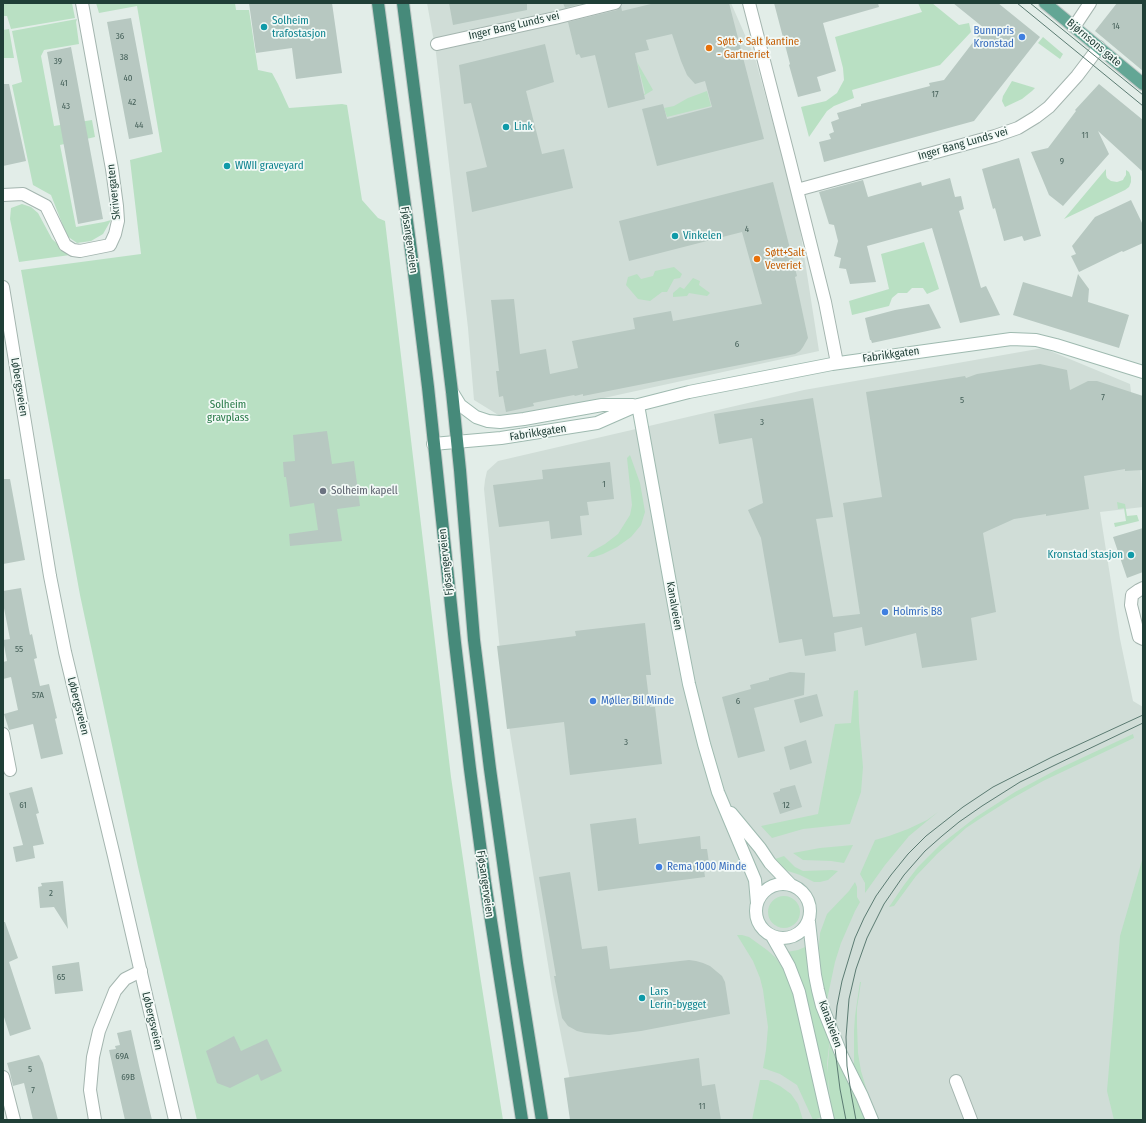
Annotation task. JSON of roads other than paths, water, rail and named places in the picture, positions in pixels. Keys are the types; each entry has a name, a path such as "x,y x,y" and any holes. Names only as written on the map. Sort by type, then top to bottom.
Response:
{"highway":[{"name":"Fjøsangerveien","path":"378,3 428,387 454,643 476,814 487,898 522,1120"},
{"name":"Fjøsangerveien","path":"403,3 452,392 474,640 489,762 517,963 542,1120"}],"main road":[{"name":"Bjørnsons gate","path":"1044,3 1143,84"}],"street":[{"name":"Skrivergaten","path":"3,195 23,194 46,206 64,245 73,250 80,251 110,245 115,234 118,220 113,177 82,3"},
{"name":"Inger Bang Lunds vei","path":"437,44 615,3"},
{"path":"749,3 825,302 838,363"},
{"path":"1074,26 1090,3"},
{"name":"Inger Bang Lunds vei","path":"797,190 995,136 1018,128 1049,107 1077,76 1099,48"},
{"name":"Løbergsveien","path":"3,287 50,576 65,652 141,971 174,1120"},
{"name":"Fabrikkgaten","path":"433,444 501,438 597,423 638,404 689,392 838,363 999,340 1029,339 1056,345 1143,372"},
{"name":"Fabrikkgaten","path":"452,392 460,405 476,417 488,421 500,422 524,419 602,404 638,404"},
{"name":"Kanalveien","path":"638,404 689,684 718,792 736,838 755,880 757,903"},
{"path":"1143,588 1132,595 1131,605 1139,637 1143,639"},
{"path":"3,734 10,770"},
{"name":"Kanalveien","path":"723,805 760,848 770,863 791,885"},
{"path":"774,885 791,885 805,894 809,902 809,922 800,933 794,937 779,939 765,932 760,926 757,919 757,903 761,895 774,885"},
{"name":"Kanalveien","path":"809,922 815,975 822,1006 842,1056 872,1120"},
{"name":"Kanalveien","path":"772,936 789,966 799,992 828,1120"},
{"path":"95,1120 90,1090 93,1057 99,1031 115,991 125,979 141,971"},
{"path":"3,1077 14,1120"},
{"path":"956,1081 970,1120"}],"tram line":[{"path":"1017,3 1143,106"},
{"path":"1030,3 1143,95"},
{"path":"846,1120 835,1049 837,1006 842,981 855,938 876,896 891,875 908,854 926,836 963,807 993,787 1052,757 1143,715"},
{"path":"856,1120 847,1066 846,1037 849,999 856,969 867,938 884,904 904,875 925,851 959,822 982,806 1020,782 1143,723"}],"place":[{"name":"Solheim trafostasjon","path":"264,27"},
{"name":"Bunnpris Kronstad","path":"1022,37"},
{"name":"Søtt + Salt kantine - Gartneriet","path":"709,48"},
{"name":"Link","path":"506,127"},
{"name":"WWII graveyard","path":"227,166"},
{"name":"Vinkelen","path":"675,236"},
{"name":"Søtt+Salt Veveriet","path":"757,259"},
{"name":"Solheim kapell","path":"323,491"},
{"name":"Kronstad stasjon","path":"1131,555"},
{"name":"Holmris B8","path":"885,612"},
{"name":"Møller Bil Minde","path":"593,701"},
{"name":"Rema 1000 Minde","path":"659,867"},
{"name":"Lars Lerin-bygget","path":"642,998"}],"park label":[{"name":"Solheim gravplass","path":"228,411"}]}
